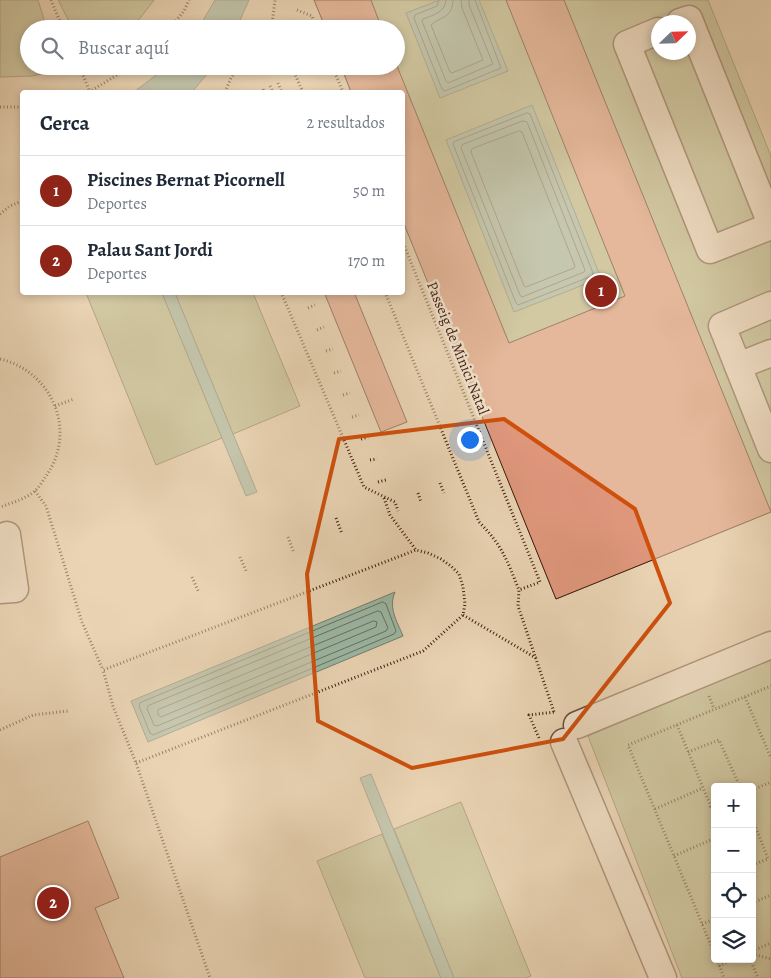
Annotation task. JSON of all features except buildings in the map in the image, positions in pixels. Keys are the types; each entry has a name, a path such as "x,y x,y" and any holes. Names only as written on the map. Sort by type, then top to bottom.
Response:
{"street":[{"path":"651,34 627,44 710,250 771,225 696,37"},
{"path":"771,305 722,326 738,366 766,419 771,449"},
{"path":"738,366 771,353"},
{"path":"0,590 15,589 7,535"},
{"path":"663,978 571,734 771,645"}],"path":[{"path":"51,0 59,20"},
{"path":"176,20 189,0"},
{"path":"272,20 275,0"},
{"path":"297,10 312,16 314,20"},
{"path":"83,75 89,90"},
{"path":"93,90 117,75"},
{"path":"226,90 233,75"},
{"path":"296,75 302,90"},
{"path":"336,75 342,90"},
{"path":"278,83 280,90"},
{"path":"270,86 272,90"},
{"path":"0,106 20,107"},
{"path":"0,214 10,206 20,202"},
{"name":"Passeig de Minici Natal","path":"405,247 540,582 519,590"},
{"path":"282,295 364,487 395,502 398,511"},
{"path":"386,295 479,522 503,550 519,590 518,606 536,658 571,734"},
{"path":"308,308 315,305"},
{"path":"317,330 324,327"},
{"path":"326,351 333,349"},
{"path":"0,360 13,362 34,375 50,394 59,417 60,442 53,466 35,491 19,501 0,506"},
{"path":"334,373 341,371"},
{"path":"343,395 350,393"},
{"path":"55,406 74,398"},
{"path":"352,417 359,414"},
{"path":"361,439 368,437"},
{"path":"370,460 377,458"},
{"path":"378,482 386,480"},
{"path":"440,484 444,493"},
{"path":"35,491 46,506 82,622 104,670 113,706 136,763 210,978"},
{"path":"418,493 421,502"},
{"path":"384,498 390,515 416,550"},
{"path":"336,518 342,534"},
{"path":"288,537 294,553"},
{"path":"104,670 416,550 441,559 459,574 463,586 465,604 463,616 423,651 136,763"},
{"path":"240,557 247,573"},
{"path":"192,577 198,592"},
{"path":"463,616 536,658"},
{"path":"711,945 628,745 771,686"},
{"path":"745,697 771,756"},
{"path":"0,730 33,715 68,711"},
{"path":"677,725 703,788 711,802"},
{"path":"688,752 719,740 738,783"},
{"path":"756,788 771,782"},
{"path":"655,809 703,788"},
{"path":"756,828 768,859 756,864"},
{"path":"674,856 711,840"},
{"path":"756,901 771,894"},
{"path":"702,924 711,921"},
{"path":"756,951 771,943"},
{"path":"756,954 771,959"},
{"path":"718,963 724,978"},
{"path":"719,966 725,963"},
{"path":"752,963 758,978"}],"highlighted area":[{"path":"504,419 635,509 670,603 563,739 412,768 318,721 307,574 339,439"}],"shaded area":[{"path":"0,0 38,0 44,20 20,20 20,75 37,75 0,77"},
{"path":"58,0 154,0 138,20 68,20"},
{"path":"314,0 708,0 771,156 771,512 556,599 405,224 405,90 350,90 344,75 405,75 405,20 322,20"},
{"path":"87,295 163,295 222,438 156,465"},
{"path":"176,295 254,295 300,406 233,434"},
{"path":"771,659 771,978 682,978 588,736"},
{"path":"461,802 531,976 526,978 454,978 394,829"},
{"path":"382,834 441,978 365,978 317,861"}],"water":[{"path":"215,0 249,0 240,20 203,20"},
{"path":"440,0 479,0 508,71 440,98 406,13"},
{"path":"156,75 206,75 194,90 137,90"},
{"path":"532,105 601,278 514,312 446,140"},
{"path":"163,295 176,295 257,492 246,496"},
{"path":"395,592 392,604 403,636 148,742 131,701"},
{"path":"371,774 454,978 441,978 360,778"}],"place":[{"name":"Piscines Bernat Picornell","path":"601,291"},
{"name":"Palau Sant Jordi","path":"53,903"}]}
